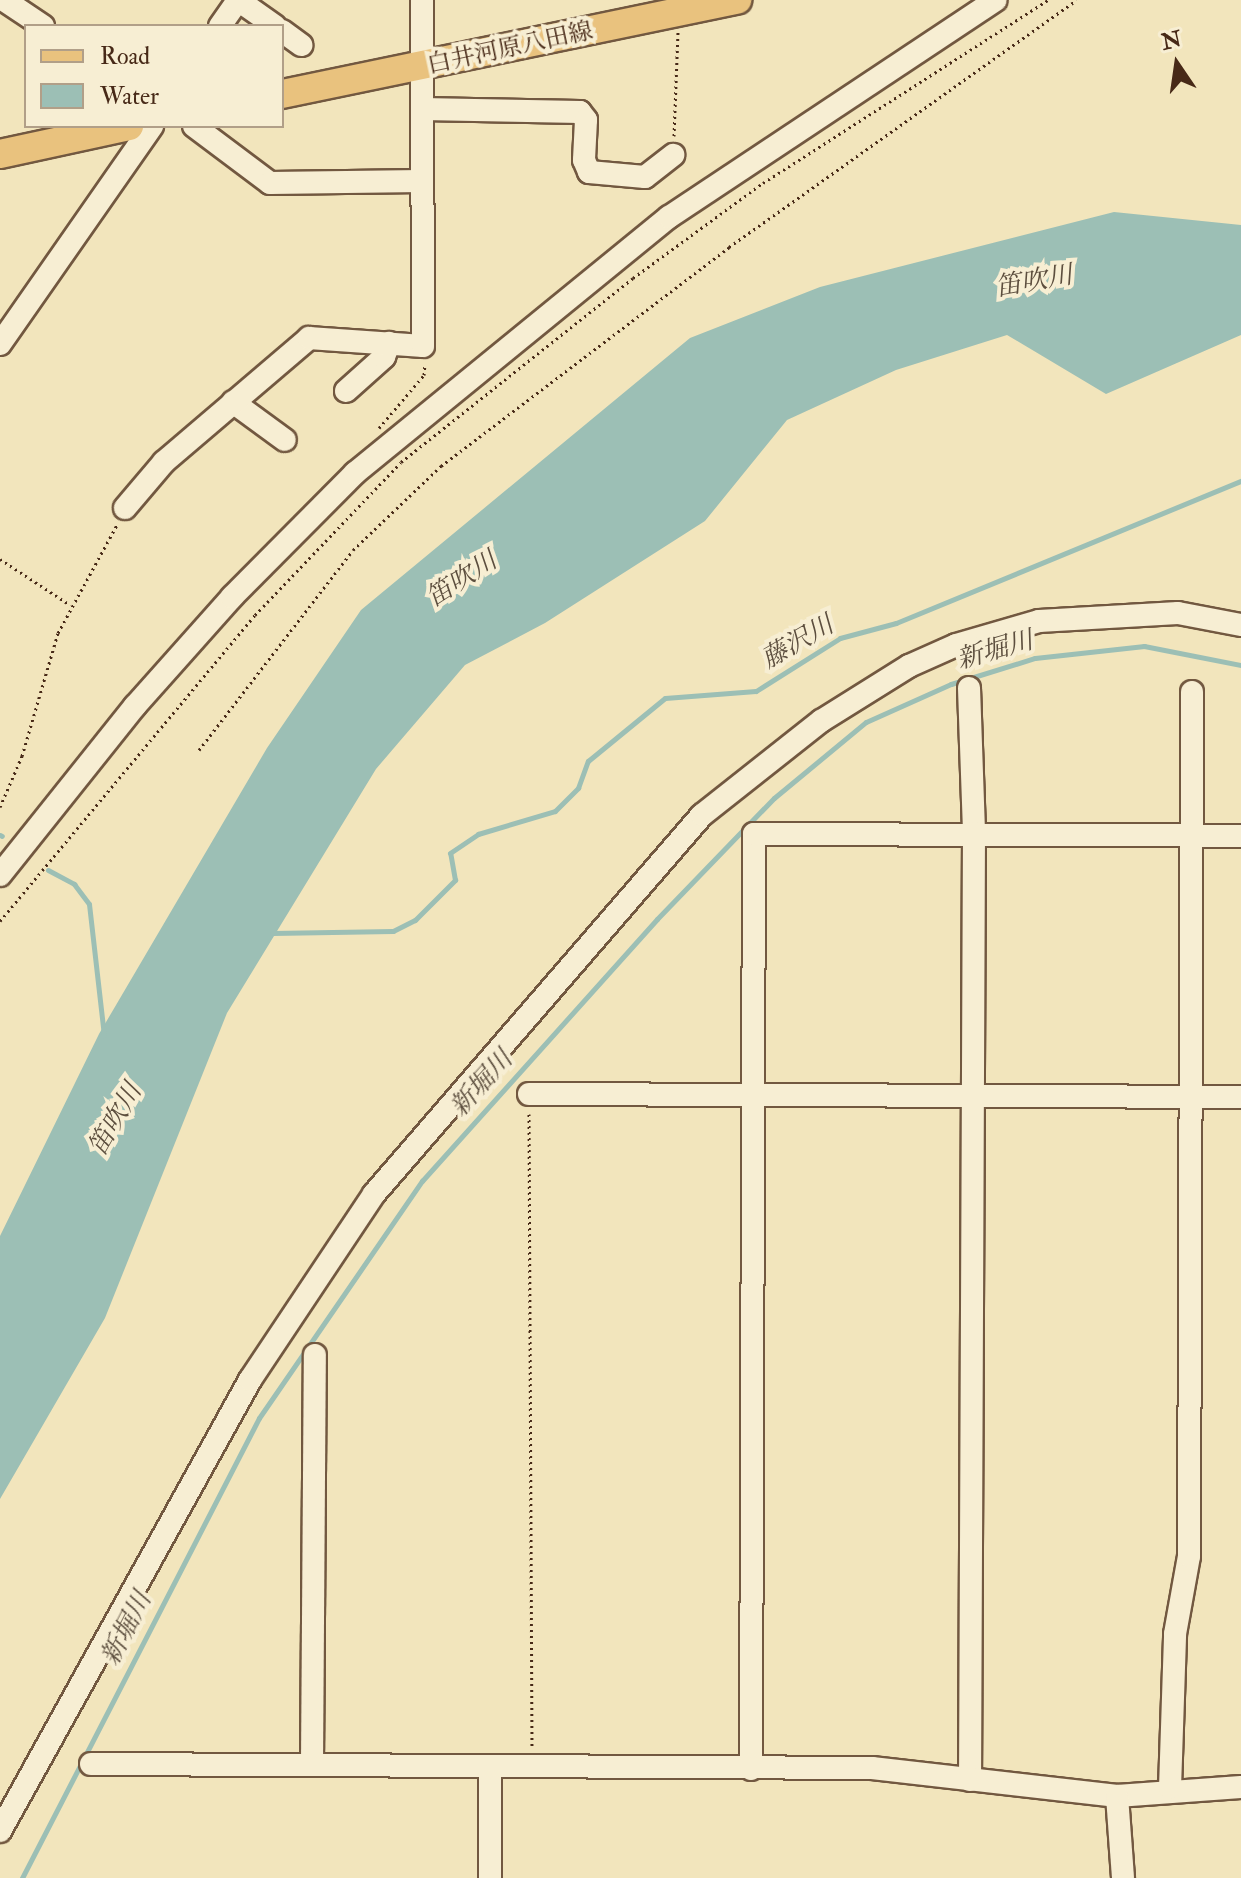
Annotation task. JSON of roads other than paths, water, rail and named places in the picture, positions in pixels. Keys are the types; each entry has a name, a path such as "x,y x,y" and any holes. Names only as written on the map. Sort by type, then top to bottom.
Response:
{"main road":[{"name":"白井河原八田線","path":"284,94 737,0"},
{"path":"0,154 120,128"}],"street":[{"path":"4,0 40,24"},
{"path":"221,24 238,0 272,24"},
{"path":"125,508 164,462 309,338 423,346 422,0"},
{"path":"0,875 135,706 232,597 355,473 657,226 995,0"},
{"path":"284,32 301,45"},
{"path":"422,109 580,112 586,120 584,160 589,172 645,177 673,155"},
{"path":"0,344 151,128"},
{"path":"197,128 270,183 422,181"},
{"path":"346,391 384,357 389,343"},
{"path":"233,402 285,440"},
{"path":"0,1831 250,1380 374,1194 702,815 821,721 909,666 956,645 1039,621 1178,613 1241,625"},
{"path":"969,688 974,833 970,1096 970,1780"},
{"path":"1170,1788 1175,1634 1189,1556 1193,1097 1192,692"},
{"path":"751,1769 754,834 1241,836"},
{"path":"529,1094 1241,1097"},
{"path":"312,1763 315,1355"},
{"path":"91,1764 872,1768 1117,1796 1170,1788 1241,1787"},
{"path":"490,1766 490,1878"},
{"path":"1117,1796 1123,1878"}],"water":[{"name":"笛吹川","path":"1114,212 1241,225 1241,335 1106,394 1007,335 896,370 787,420 705,521 545,623 465,665 376,769 227,1013 105,1318 0,1499 0,1236 99,1034 267,748 361,610 690,338 820,287"}],"waterway":[{"name":"藤沢川","path":"272,933 393,931 415,920 455,880 450,853 478,834 555,811 578,788 588,761 665,698 756,691 840,638 896,623 1241,481"},
{"name":"新堀川","path":"22,1878 259,1418 422,1181 657,919 774,798 866,722 951,684 1035,658 1144,646 1241,665"},
{"path":"48,870 74,884 89,904 104,1035"}]}
